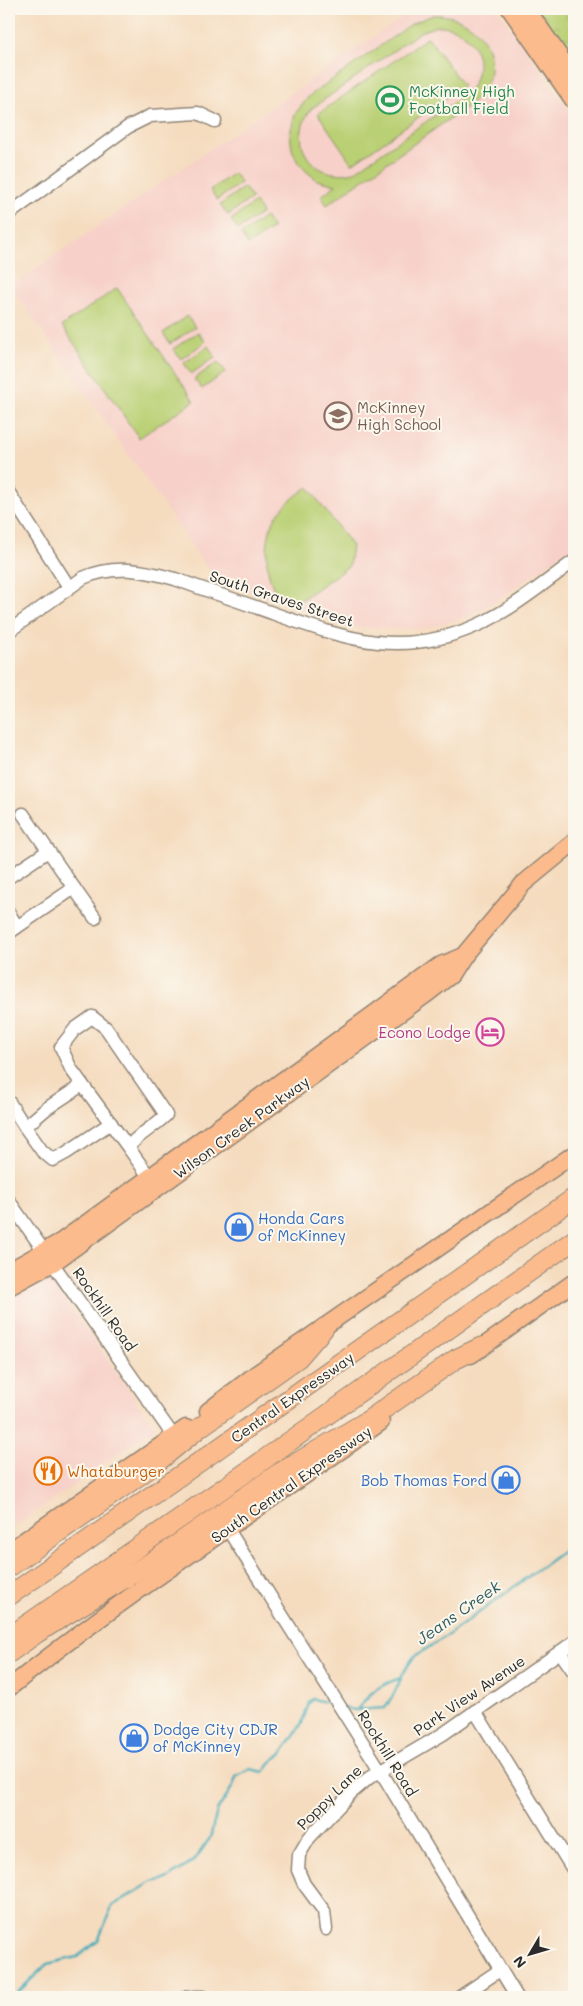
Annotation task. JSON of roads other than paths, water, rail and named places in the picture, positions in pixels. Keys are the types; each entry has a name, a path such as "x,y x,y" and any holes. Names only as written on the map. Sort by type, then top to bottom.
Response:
{"highway":[{"name":"Central Expressway","path":"9,1596 574,1198"},
{"path":"9,1637 248,1471 574,1240"},
{"path":"9,1567 150,1468 199,1428 298,1358 324,1328"},
{"path":"9,1653 37,1633 156,1559 276,1475 367,1421 456,1359 481,1347"}],"main road":[{"path":"510,9 574,101"},
{"path":"527,9 574,77"},
{"name":"Wilson Creek Parkway","path":"9,1287 451,975 463,956 522,884 574,842"},
{"name":"Wilson Creek Parkway","path":"9,1271 49,1258 150,1178 442,965 463,956"},
{"path":"9,1551 174,1436 256,1374 574,1154"},
{"name":"South Central Expressway","path":"9,1688 51,1654 227,1528 368,1431 481,1347 574,1282"}],"street":[{"path":"9,214 128,127 150,116 198,113 215,121"},
{"path":"9,494 68,587"},
{"name":"South Graves Street","path":"9,631 68,587 96,572 113,569 148,572 340,636 365,642 402,643 449,635 481,624 512,606 574,561"},
{"path":"23,814 95,918"},
{"path":"9,877 48,851"},
{"path":"9,913 13,930 74,888"},
{"path":"128,1147 135,1139 156,1125 166,1115 120,1051 106,1028 92,1017 75,1029 61,1047 71,1069 150,1178"},
{"path":"25,1127 46,1109 82,1085"},
{"path":"11,1109 42,1151 53,1160 110,1123"},
{"name":"Rockhill Road","path":"9,1201 174,1436"},
{"name":"Rockhill Road","path":"227,1528 380,1770 517,1997"},
{"name":"Park View Avenue","path":"380,1770 431,1742 574,1642"},
{"path":"560,1652 574,1672"},
{"path":"475,1711 574,1871"},
{"name":"Poppy Lane","path":"326,1929 324,1911 300,1876 298,1855 309,1838 344,1800 380,1770"},
{"path":"460,1997 500,1970"},
{"path":"186,1997 203,1997"}],"waterway":[{"name":"Jeans Creek","path":"345,1708 355,1710 385,1708 406,1668 415,1656 451,1633 574,1543"},
{"path":"357,1710 366,1698 376,1690 387,1683 401,1678"},
{"name":"Jeans Creek","path":"13,1997 47,1964 77,1957 98,1941 112,1906 152,1882 166,1879 193,1862 210,1838 217,1811 233,1786 236,1777 250,1769 264,1772 273,1760 281,1755 302,1723 309,1703 313,1699 333,1704"}],"place":[{"name":"McKinney High Football Field","path":"390,100"},
{"name":"McKinney High School","path":"338,416"},
{"name":"Econo Lodge","path":"490,1032"},
{"name":"Honda Cars of McKinney","path":"239,1227"},
{"name":"Whataburger","path":"48,1471"},
{"name":"Bob Thomas Ford","path":"506,1480"},
{"name":"Dodge City CDJR of McKinney","path":"134,1738"}]}
